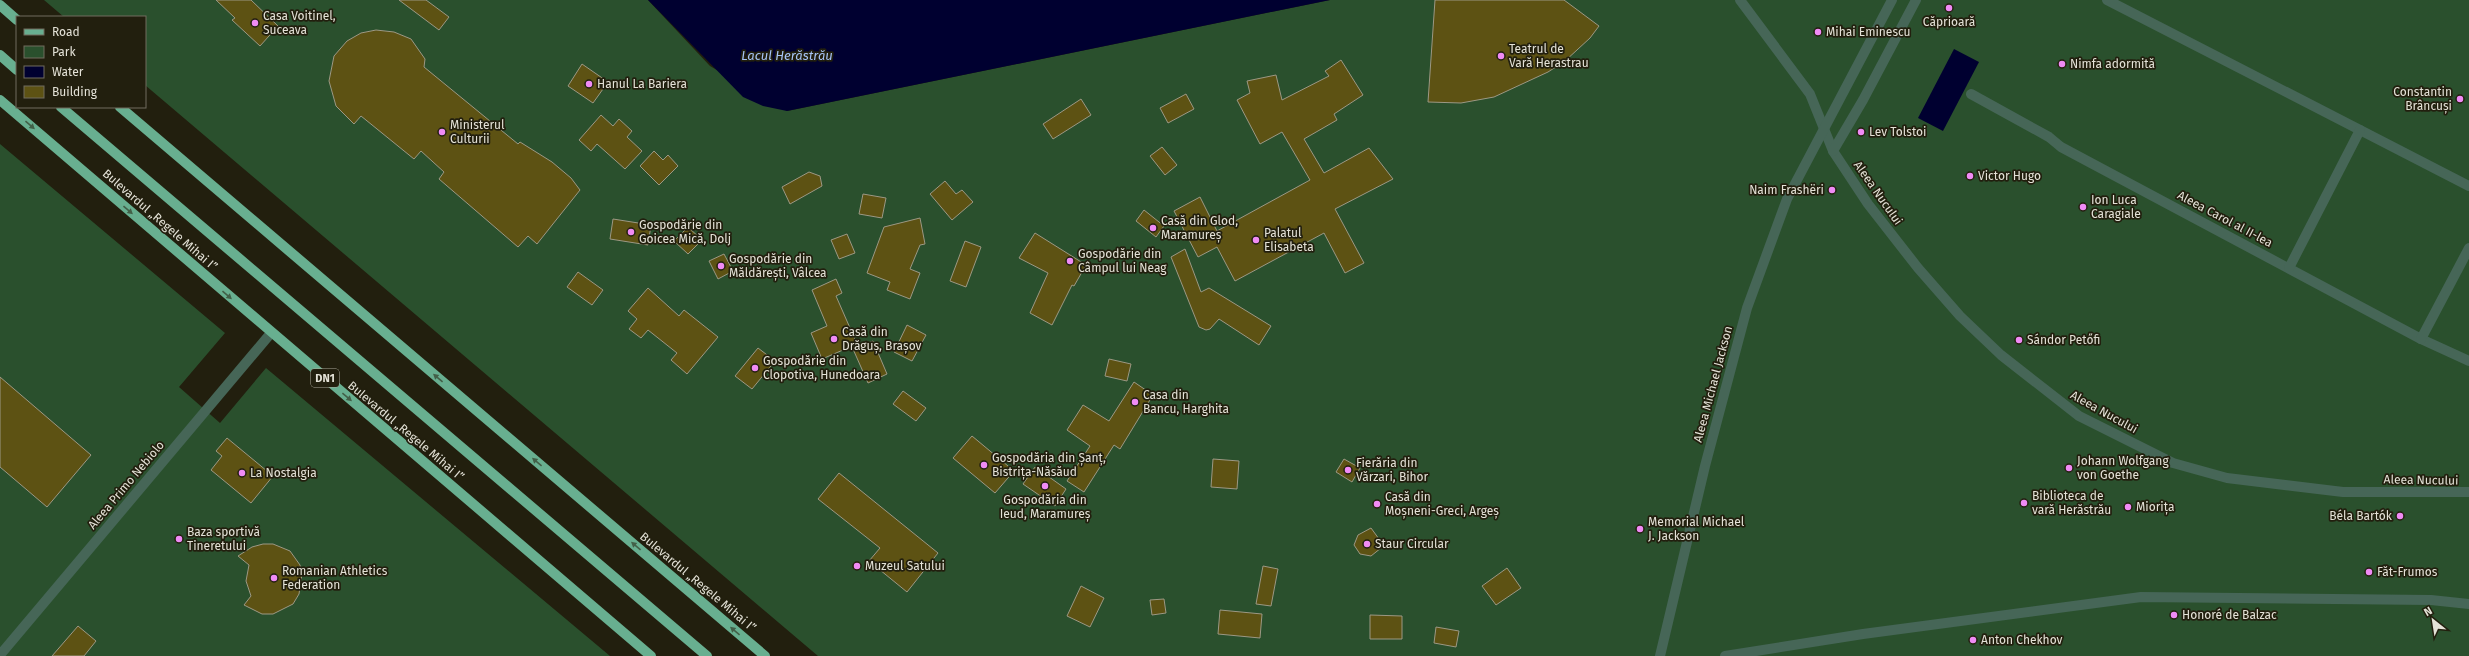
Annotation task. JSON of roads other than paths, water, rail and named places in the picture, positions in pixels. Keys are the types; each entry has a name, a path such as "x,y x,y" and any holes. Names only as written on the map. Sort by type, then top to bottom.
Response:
{"main road":[{"path":"0,6 16,19"},
{"path":"0,55 16,69"},
{"name":"Bulevardul „Regele Mihai I”","path":"0,100 651,656"},
{"name":"Bulevardul „Regele Mihai I”","path":"62,108 707,656"},
{"name":"Bulevardul „Regele Mihai I”","path":"121,108 765,656"}],"street":[{"name":"Aleea Nucului","path":"1740,0 1810,94 1833,150 1868,204 1918,268 1960,316 2001,355 2079,416 2173,463 2227,478 2343,492 2469,492"},
{"name":"Aleea Michael Jackson","path":"1660,656 1705,466 1747,308 1787,199 1892,0"},
{"path":"1833,150 1863,100 1916,0"},
{"path":"2107,0 2469,186"},
{"name":"Aleea Carol al II-lea","path":"1971,94 2049,137 2061,147 2421,339 2469,361"},
{"path":"2289,268 2360,130"},
{"path":"2421,339 2469,248"},
{"name":"Aleea Primo Nebiolo","path":"0,655 271,333"},
{"path":"1725,656 1878,632 2141,597 2431,600 2469,604"}],"water":[{"name":"Lacul Herăstrău","path":"648,0 1330,0 787,111 763,106 743,97"},
{"path":"1954,49 1979,62 1943,131 1918,118"}],"place":[{"name":"Căprioară","path":"1949,8"},
{"name":"Casa Voitinel, Suceava","path":"255,23"},
{"name":"Mihai Eminescu","path":"1818,32"},
{"name":"Teatrul de Vară Herastrau","path":"1501,56"},
{"name":"Nimfa adormită","path":"2062,64"},
{"name":"Hanul La Bariera","path":"589,84"},
{"name":"Constantin Brâncuși","path":"2460,99"},
{"name":"Ministerul Culturii","path":"442,132"},
{"name":"Lev Tolstoi","path":"1861,132"},
{"name":"Victor Hugo","path":"1970,176"},
{"name":"Naim Frashëri","path":"1832,190"},
{"name":"Ion Luca Caragiale","path":"2083,207"},
{"name":"Casă din Glod, Maramureș","path":"1153,228"},
{"name":"Gospodărie din Goicea Mică, Dolj","path":"631,232"},
{"name":"Palatul Elisabeta","path":"1256,240"},
{"name":"Gospodărie din Câmpul lui Neag","path":"1070,261"},
{"name":"Gospodărie din Măldărești, Vâlcea","path":"721,266"},
{"name":"Casă din Drăguș, Brașov","path":"834,339"},
{"name":"Sándor Petőfi","path":"2019,340"},
{"name":"Gospodărie din Clopotiva, Hunedoara","path":"755,368"},
{"name":"Casa din Bancu, Harghita","path":"1135,402"},
{"name":"Gospodăria din Șanț, Bistrița-Năsăud","path":"984,465"},
{"name":"Johann Wolfgang von Goethe","path":"2069,468"},
{"name":"Fierăria din Vărzari, Bihor","path":"1348,470"},
{"name":"La Nostalgia","path":"242,473"},
{"name":"Gospodăria din Ieud, Maramureș","path":"1045,486"},
{"name":"Biblioteca de vară Herăstrău","path":"2024,503"},
{"name":"Casă din Moșneni-Greci, Argeș","path":"1377,504"},
{"name":"Miorița","path":"2128,507"},
{"name":"Béla Bartók","path":"2400,516"},
{"name":"Memorial Michael J. Jackson","path":"1640,529"},
{"name":"Baza sportivă Tineretului","path":"179,539"},
{"name":"Staur Circular","path":"1367,544"},
{"name":"Muzeul Satului","path":"857,566"},
{"name":"Făt-Frumos","path":"2369,572"},
{"name":"Romanian Athletics Federation","path":"274,578"},
{"name":"Honoré de Balzac","path":"2174,615"},
{"name":"Anton Chekhov","path":"1973,640"}]}
